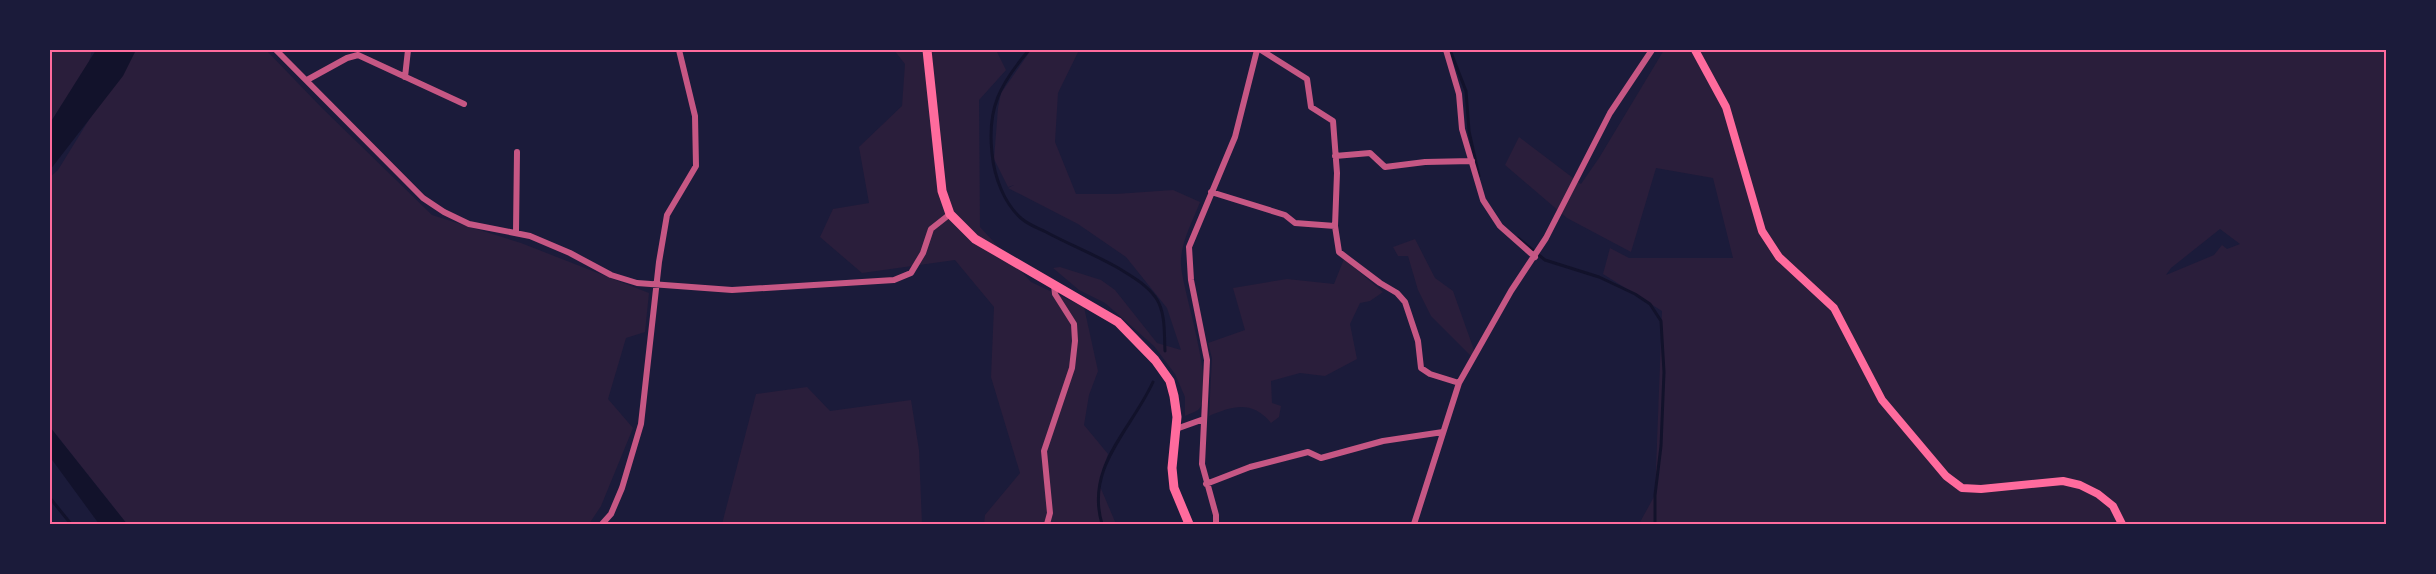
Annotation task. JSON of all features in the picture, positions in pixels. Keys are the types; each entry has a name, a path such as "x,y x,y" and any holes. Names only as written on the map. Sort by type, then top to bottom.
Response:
{"main road":[{"path":"927,50 942,191 950,214 975,239 1118,322 1155,360 1170,381 1174,396 1176,429 1172,468 1174,488 1189,525"},
{"path":"1695,50 1726,107 1762,231 1779,257 1834,308 1882,400 1939,469 1962,488 1981,489 2064,481 2080,485 2098,494 2113,506 2122,525"}],"street":[{"path":"276,50 430,203 469,224 516,232 570,253 611,275 636,283 732,290 894,280 911,273 923,253 931,229 950,214"},
{"path":"405,77 408,50"},
{"path":"602,525 610,514 622,488 641,424 667,215 696,166 695,116 679,50"},
{"path":"1216,525 1216,515 1202,464 1207,360 1191,280 1189,248 1235,137 1259,50 1307,79 1311,107 1333,121 1335,226 1339,252 1397,293 1405,302 1418,341 1421,368 1430,374 1459,383"},
{"path":"1446,50 1459,94 1462,129 1480,194 1490,214 1507,234 1535,257"},
{"path":"1414,525 1459,383 1511,291 1535,257 1610,113 1652,50"},
{"path":"307,80 347,58 358,55 464,104"},
{"path":"516,232 517,152"},
{"path":"1335,156 1370,153 1385,167 1425,162 1472,161"},
{"path":"1211,192 1285,215 1295,223 1335,226"},
{"path":"1047,525 1050,513 1044,451 1072,368 1075,341 1074,324 1055,294 1054,285"},
{"path":"1176,429 1204,419"},
{"path":"1206,484 1250,467 1308,452 1321,458 1383,441 1443,432"}],"shaded area":[{"path":"50,50 92,50 89,63 50,129"},
{"path":"96,50 136,50 123,76 50,170 50,123"},
{"path":"132,50 266,50 432,215 521,243 649,293 645,332 626,338 608,399 633,428 601,506 589,524 127,524 50,427 50,177 58,170"},
{"path":"894,50 996,50 1006,70 979,100 980,227 1031,282 1084,307 1098,371 1089,395 1084,425 1108,454 1099,484 1116,524 984,524 985,515 1020,473 991,377 994,307 955,260 862,273 820,237 833,209 869,203 859,147 902,106 905,64"},
{"path":"1031,50 1079,50 1058,93 1055,142 1076,194 1173,190 1200,202 1185,240 1181,264 1202,363 1203,400 1198,410 1185,416 1185,397 1175,374 1154,346 1105,303 1079,290 1053,268 1060,267 1101,280 1115,290 1157,343 1181,350 1167,308 1126,257 1078,224 1008,188 1014,185 1008,187 994,159 1001,93"},
{"path":"1664,50 2386,50 2386,524 1639,524 1655,495 1662,311 1603,274 1610,248 1629,258 1733,258 1713,178 1656,168 1631,252 1567,218 1505,165 1519,137 1581,184","holes":["2220,229 2240,244 2227,249 2222,245 2214,255 2166,275 2171,268"]},
{"path":"1415,239 1435,278 1453,291 1474,350 1472,357 1431,316 1418,290 1408,256 1398,256 1393,247"},
{"path":"1344,259 1383,292 1370,301 1360,303 1350,324 1357,359 1325,376 1300,373 1271,381 1272,403 1281,406 1279,417 1271,423 1257,411 1242,407 1209,416 1212,358 1208,343 1245,330 1233,288 1287,279 1334,284"},
{"path":"807,387 830,411 911,400 919,450 922,524 722,524 756,394"},
{"path":"50,427 127,524 99,524 50,457"}],"waterway":[{"path":"1029,50 1010,74 994,110 992,153 995,171 1005,198 1025,221 1111,264 1135,278 1148,289 1156,298 1161,310 1165,351"},
{"path":"1450,50 1466,91 1469,131 1479,176"},
{"path":"1518,238 1545,260 1599,277 1635,294 1650,304 1661,321 1664,372 1655,524"},
{"path":"1102,524 1098,504 1105,467 1153,382"},
{"path":"50,498 71,524"}]}
